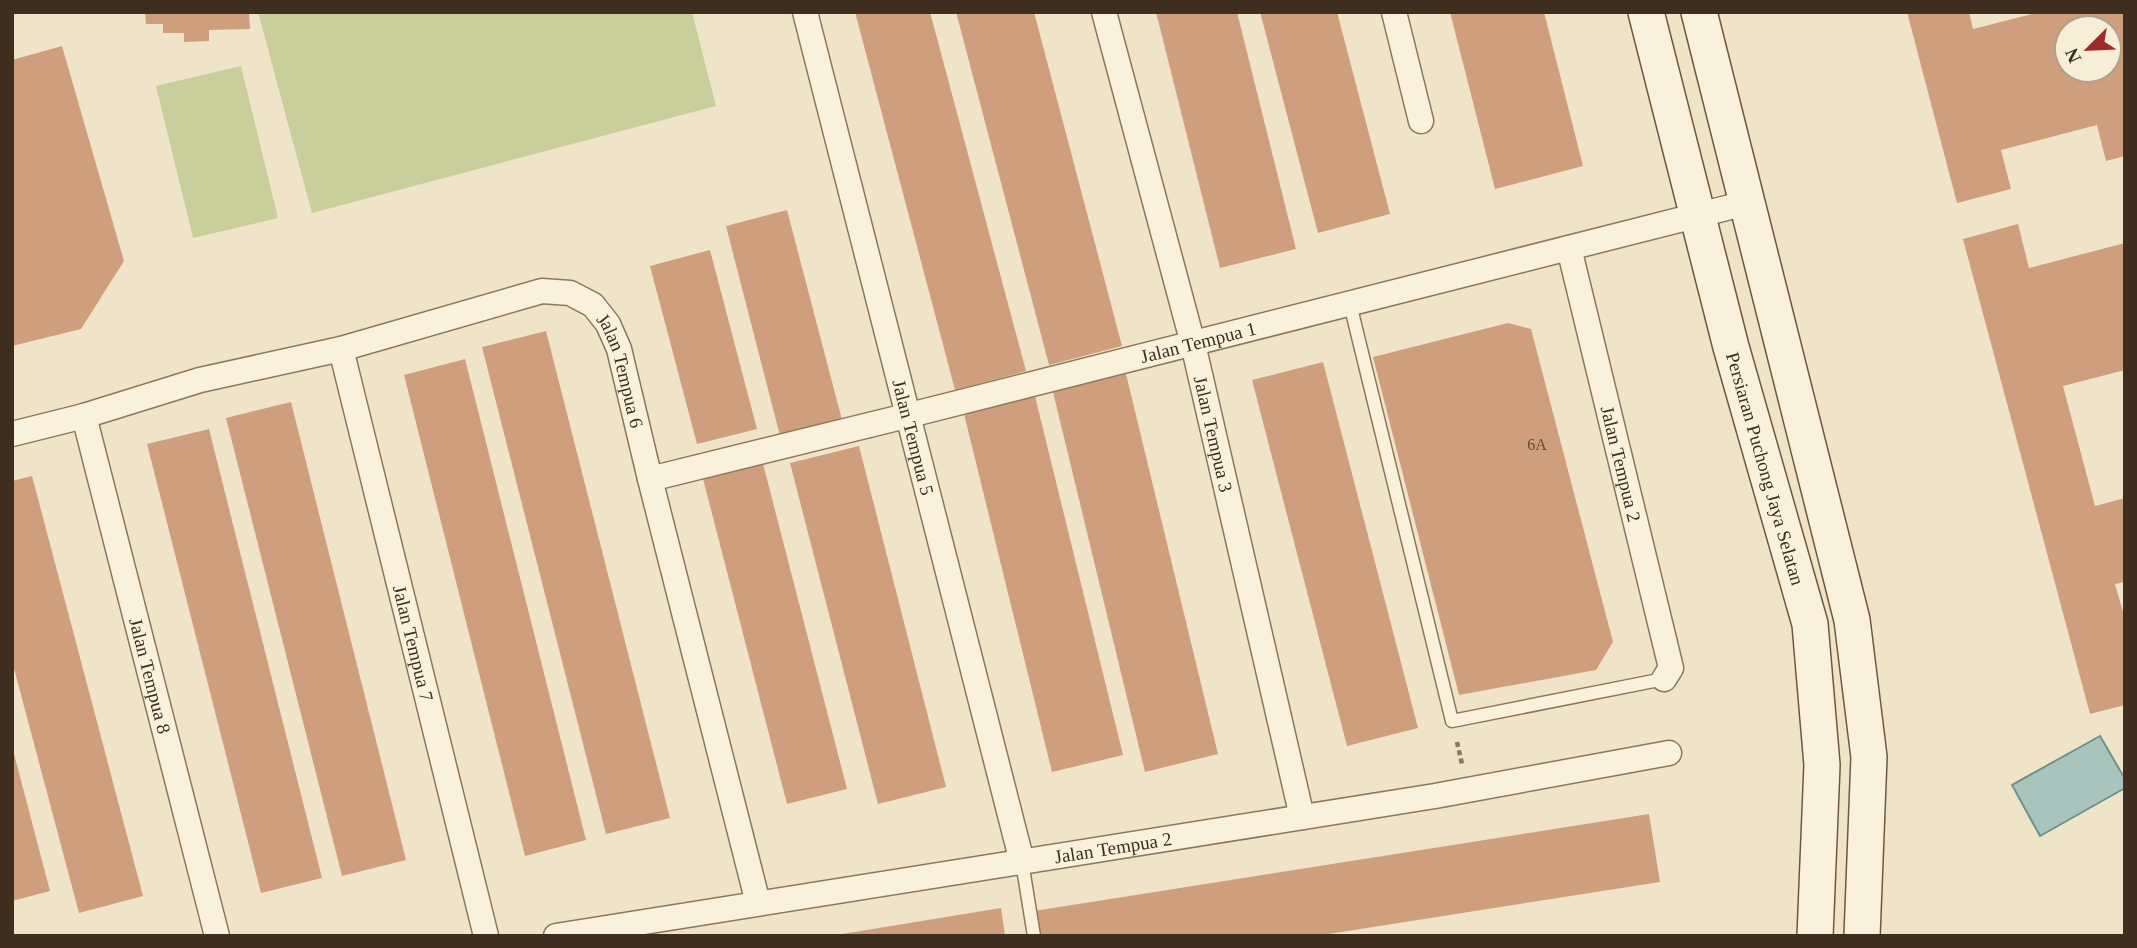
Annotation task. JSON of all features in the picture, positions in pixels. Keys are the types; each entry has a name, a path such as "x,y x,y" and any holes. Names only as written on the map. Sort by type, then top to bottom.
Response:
{"main road":[{"name":"Persiaran Puchong Jaya Selatan","path":"1646,12 1731,347 1810,624 1822,765 1815,936"},
{"path":"1699,12 1852,620 1869,757 1862,936"}],"street":[{"name":"Jalan Tempua 5","path":"805,12 1022,862"},
{"name":"Jalan Tempua 3","path":"1104,12 1193,344 1302,817"},
{"path":"1394,12 1421,121"},
{"name":"Jalan Tempua 1","path":"650,479 1746,203"},
{"name":"Jalan Tempua 2","path":"1569,248 1671,668 1664,679"},
{"name":"Jalan Tempua 6","path":"12,434 84,416 200,380 341,349 542,291 570,292 593,305 608,324 619,349 758,904"},
{"name":"Jalan Tempua 7","path":"341,349 486,936"},
{"name":"Jalan Tempua 8","path":"84,416 218,936"},
{"name":"Jalan Tempua 2","path":"556,936 1469,790 1670,753"}],"lane":[{"path":"1350,304 1452,721 1664,679"},
{"path":"1022,862 1034,936"}],"path":[{"path":"1452,721 1469,790"}],"green space":[{"path":"258,12 692,12 716,106 312,213"},
{"path":"241,66 278,218 193,238 156,86"}],"water":[{"path":"2100,736 2125,779 2125,788 2040,836 2012,785"}],"building":[{"path":"145,12 249,12 250,29 209,30 209,41 184,42 184,33 163,33 163,24 146,24"},
{"path":"855,12 930,12 1026,371 955,390"},
{"path":"956,12 1034,12 1122,346 1049,365"},
{"path":"1156,12 1237,12 1296,249 1220,268"},
{"path":"1260,12 1337,12 1390,214 1318,233"},
{"path":"1450,12 1544,12 1583,166 1495,189"},
{"path":"1907,12 1969,12 1973,29 2040,12 2125,12 2125,156 2106,161 2097,125 2001,150 2011,189 1957,203"},
{"path":"62,46 124,261 81,329 12,346 12,60"},
{"path":"787,210 842,420 780,436 726,226"},
{"path":"2018,224 2029,268 2125,243 2125,370 2063,386 2095,506 2125,498 2125,582 2115,584 2125,619 2125,705 2090,714 1963,239"},
{"path":"710,250 757,429 697,444 650,266"},
{"path":"1508,323 1531,329 1613,642 1596,670 1459,695 1373,357"},
{"path":"546,331 670,818 606,834 482,347"},
{"path":"465,359 586,840 525,856 404,375"},
{"path":"1323,362 1418,728 1347,746 1252,380"},
{"path":"1126,374 1218,754 1145,772 1053,392"},
{"path":"1035,396 1123,755 1052,772 964,414"},
{"path":"291,402 406,860 342,876 226,418"},
{"path":"209,429 322,878 261,893 147,444"},
{"path":"859,446 946,787 878,804 790,463"},
{"path":"761,456 847,789 787,804 701,471"},
{"path":"32,476 143,896 79,913 12,661 12,481"},
{"path":"12,746 50,891 12,901"},
{"path":"1649,814 1660,882 1316,936 1038,936 1034,911"},
{"path":"1001,908 1005,936 842,936 842,934"}]}
